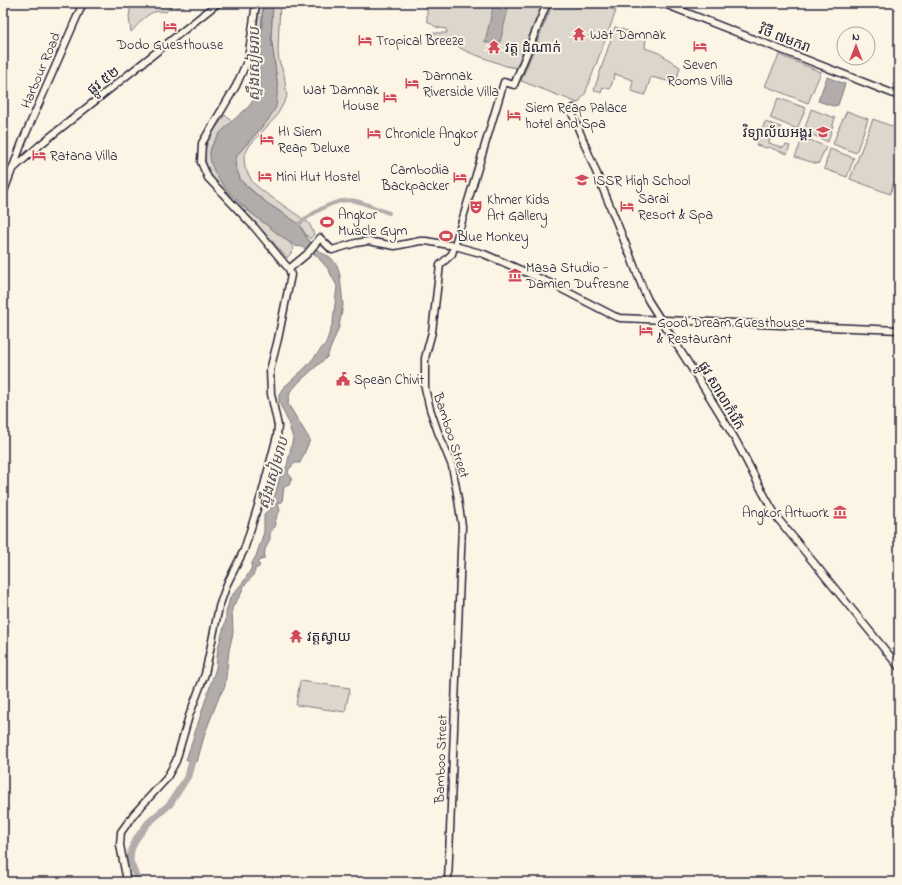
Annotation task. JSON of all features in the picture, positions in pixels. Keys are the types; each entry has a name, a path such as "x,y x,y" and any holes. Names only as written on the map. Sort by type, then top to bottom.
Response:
{"street":[{"name":"Harbour Road","path":"3,191 82,3"},
{"name":"ផ្លូវ ៥២","path":"3,178 28,156 218,3"},
{"path":"127,882 120,845 121,832 134,814 166,779 176,761 189,716 205,674 219,607 227,584 244,550 262,493 277,436 278,426 271,394 270,370 291,281 290,269 255,228 208,178 201,162 202,143 236,86 248,59 256,3"},
{"name":"Bamboo Street","path":"448,882 462,526 458,493 452,466 438,432 425,390 425,358 432,332 440,265 452,255 504,82 514,85 547,3"},
{"name":"វិថី ៧មករា","path":"662,3 899,96"},
{"name":"ផ្លូវ សាលាកំរើក","path":"574,108 572,113 643,288 660,319 735,440 778,520 899,667"},
{"path":"20,150 22,154 28,156"},
{"path":"290,269 307,254 320,238 332,250 356,243 368,242 395,246 426,241 455,246 484,254 550,283 614,316 631,319 899,330"}],"shaded area":[{"path":"131,3 183,3 178,8 174,5 166,12 155,12 146,16 131,32 129,17"},
{"path":"260,3 263,3 261,33 256,32"},
{"name":"ស្ទឹងសៀមរាប","path":"263,3 273,3 271,36 278,88 276,107 268,120 237,155 235,165 241,181 267,203 299,224 308,240 320,252 330,257 337,265 340,276 343,305 339,327 327,357 290,392 288,404 310,440 300,463 295,463 289,469 288,473 292,478 289,485 284,487 282,502 278,503 280,511 270,534 264,559 257,563 260,565 258,568 255,568 252,577 244,586 232,608 233,633 229,650 225,686 219,697 205,733 197,762 186,760 216,668 218,648 226,620 226,613 230,598 244,581 251,569 264,532 264,514 271,508 271,500 276,492 280,476 287,466 293,438 287,419 279,402 279,395 282,389 306,367 326,343 333,322 337,286 328,269 316,255 289,242 238,201 225,188 216,174 211,161 211,148 216,139 227,126 248,108 255,98 259,83"},
{"path":"273,3 280,3 278,51 279,61 284,74 287,97 276,117 250,145 244,156 245,168 253,183 309,223 314,234 310,239 299,224 267,203 241,181 235,165 237,155 268,120 278,88 271,36"},
{"name":"វត្ត ដំំណាក់","path":"427,3 544,3 517,68 506,66 468,52 460,48 454,42 438,37 437,39 429,38 431,33 447,33 446,29 436,27 427,21"},
{"path":"494,3 509,5 499,46 485,42"},
{"path":"553,3 595,3 616,11 585,94 578,103 521,81"},
{"path":"615,27 646,37 645,48 659,53 680,67 676,83 651,77 645,95 631,91 633,80 615,74 610,89 603,87 601,93 594,90"},
{"path":"779,55 821,72 808,103 765,86"},
{"path":"827,77 845,84 838,105 833,106 818,101"},
{"path":"778,98 806,108 797,129 770,118"},
{"path":"811,109 835,118 828,142 804,131"},
{"path":"847,111 868,119 856,153 833,144"},
{"path":"225,115 232,122 218,136 210,153 241,205 289,242 294,249 287,258 264,232 223,192 209,172 205,153 207,143 212,133"},
{"path":"873,119 899,129 899,170 890,194 850,179"},
{"path":"765,122 781,127 779,132 768,129 766,137 770,139 769,143 783,148 786,145 790,146 787,154 768,147 756,145"},
{"path":"803,137 826,147 818,164 795,157"},
{"path":"830,149 854,158 847,177 824,169"},
{"path":"300,681 350,688 345,712 296,705"}],"waterway":[{"path":"299,224 326,206 349,200 356,201 389,213"},
{"name":"ស្ទឹងសៀមរាប","path":"138,882 130,861 131,850 136,839 148,823 170,804 188,776 194,753"}],"place":[{"name":"Dodo Guesthouse","path":"170,26"},
{"name":"Wat Damnak","path":"579,34"},
{"name":"Tropical Breeze","path":"365,40"},
{"name":"Seven Rooms Villa","path":"700,46"},
{"name":"វត្ត ដំំណាក់","path":"494,47"},
{"name":"Damnak Riverside Villa","path":"412,83"},
{"name":"Wat Damnak House","path":"390,97"},
{"name":"Siem Reap Palace hotel and Spa","path":"514,115"},
{"name":"វិទ្យាល័យអង្គរ","path":"823,132"},
{"name":"Chronicle Angkor","path":"374,133"},
{"name":"HI Siem Reap Deluxe","path":"267,139"},
{"name":"Ratana Villa","path":"39,155"},
{"name":"Mini Hut Hostel","path":"265,176"},
{"name":"Cambodia Backpacker","path":"460,177"},
{"name":"ISSR High School","path":"582,180"},
{"name":"Sarai Resort & Spa","path":"627,206"},
{"name":"Khmer Kids Art Gallery","path":"476,207"},
{"name":"Angkor Muscle Gym","path":"327,222"},
{"name":"Blue Monkey","path":"446,236"},
{"name":"Masa Studio - Damien Dufresne","path":"515,275"},
{"name":"Good Dream Guesthouse & Restaurant","path":"646,330"},
{"name":"Spean Chivit","path":"343,379"},
{"name":"Angkor Artwork","path":"840,512"},
{"name":"វត្តស្វាយ","path":"296,636"}]}
